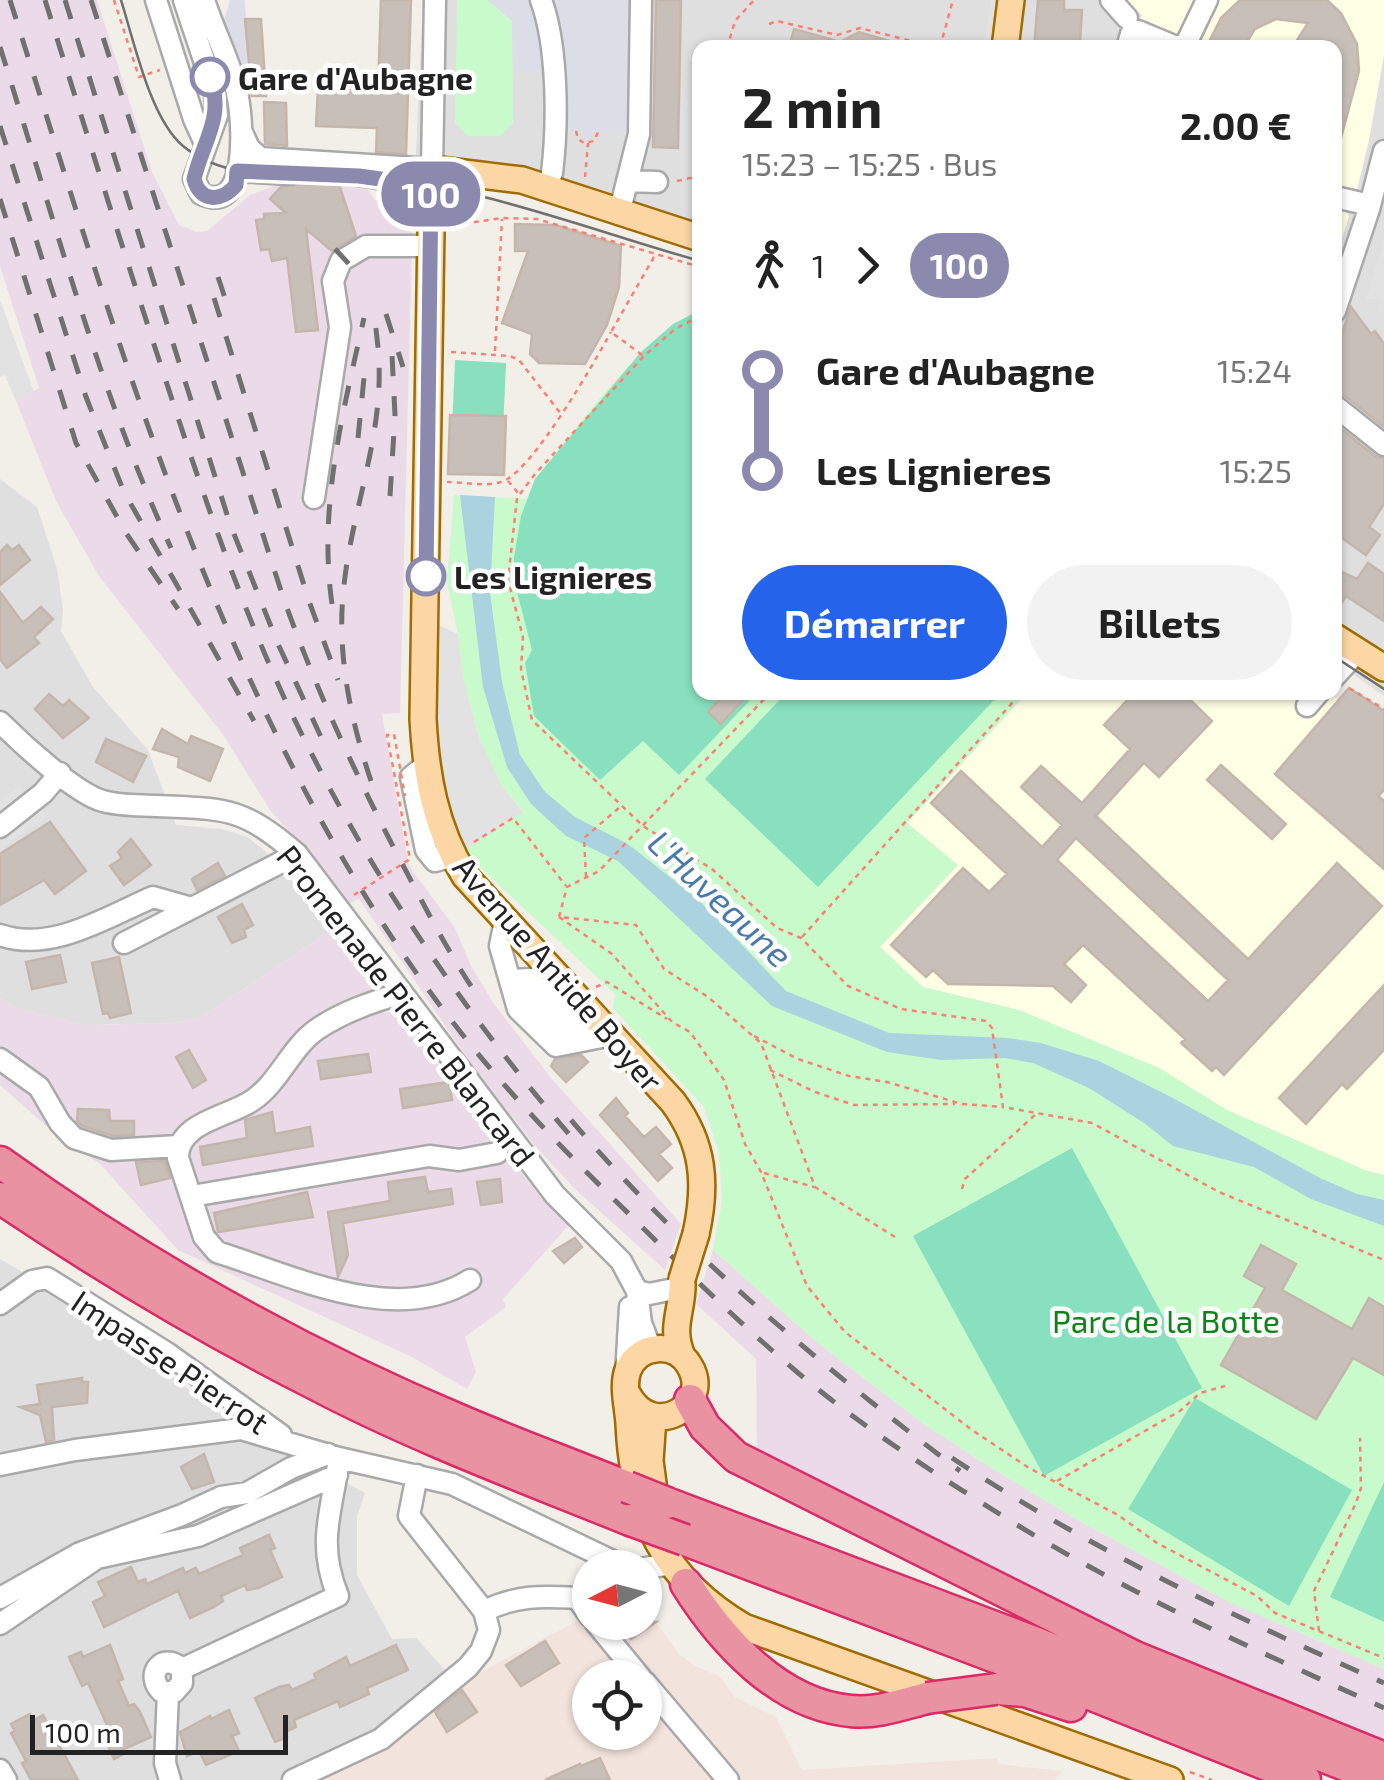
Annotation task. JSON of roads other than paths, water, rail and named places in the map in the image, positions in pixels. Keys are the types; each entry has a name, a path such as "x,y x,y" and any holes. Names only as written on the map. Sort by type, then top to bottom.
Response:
{"highway":[{"path":"0,1162 88,1223 186,1282 326,1358 462,1422 1383,1780"},
{"path":"0,1198 80,1252 316,1385 462,1453 630,1520 681,1563 1027,1668 1306,1780"},
{"path":"690,1400 706,1427 736,1457 1135,1656 1384,1758"},
{"path":"681,1563 710,1623 759,1670 816,1704 852,1712 996,1688 1025,1691 1271,1780"}],"main road":[{"path":"1006,40 1011,0"},
{"path":"432,178 522,180 692,236"},
{"name":"Avenue Antide Boyer","path":"432,178 423,720 427,764 440,827 465,876 673,1102 696,1140 704,1188 696,1234 652,1349"},
{"path":"1342,641 1384,668"},
{"name":"Avenue Antide Boyer","path":"678,1284 683,1293 674,1328 682,1356"},
{"path":"627,1385 633,1405 653,1417 674,1415 690,1400 694,1377 682,1356 664,1348 652,1349 635,1358 627,1385 632,1460 640,1502 654,1539 681,1563"},
{"path":"653,1417 650,1461 655,1500 681,1563 707,1603 744,1626 1174,1774"}],"street":[{"path":"156,0 194,119 206,143"},
{"path":"184,0 216,93 217,115 194,179 201,194 210,198 225,196 236,185 241,130 238,95 204,0"},
{"path":"212,26 223,0"},
{"name":"Avenue Antide Boyer","path":"432,178 435,0"},
{"path":"540,0 552,40 552,173"},
{"path":"619,214 639,134 641,0"},
{"path":"1111,0 1126,18"},
{"path":"1188,40 1208,0"},
{"path":"1129,40 1131,34 1138,32 1159,40"},
{"path":"241,130 249,148 260,158 432,178"},
{"path":"1342,290 1384,151"},
{"path":"237,171 432,178"},
{"path":"627,181 657,182"},
{"path":"1342,198 1370,205"},
{"path":"314,498 340,327 333,280 342,262 366,246 429,246"},
{"path":"1342,412 1384,446"},
{"path":"1343,682 1358,651"},
{"name":"Promenade Pierre Blancard","path":"0,722 95,798 106,802 210,808 244,815 297,854 555,1195 627,1270 637,1291 641,1323 652,1349"},
{"path":"0,827 60,773"},
{"path":"124,942 297,854"},
{"path":"0,935 20,942 71,932 153,897 192,908"},
{"path":"506,920 500,946 511,980 573,1042 612,1034"},
{"path":"402,993 350,1010 313,1032 251,1102 187,1134 178,1146 178,1158 204,1237 217,1252 360,1297 426,1297 452,1291 470,1280"},
{"path":"0,1059 39,1087 60,1124 74,1138 111,1150 178,1146"},
{"path":"192,1196 429,1156 459,1160 496,1153"},
{"path":"627,1270 627,1385"},
{"name":"Impasse Pierrot","path":"0,1304 32,1281 47,1278 167,1352 291,1442"},
{"path":"637,1291 649,1294 678,1284"},
{"path":"0,1465 76,1450 241,1429 291,1442 335,1462 416,1475 477,1494 587,1550"},
{"path":"0,1598 80,1554 221,1496 247,1492 291,1468 335,1462"},
{"path":"0,1624 97,1558 198,1536 335,1462"},
{"path":"170,1780 164,1763 168,1692 154,1684 157,1666 174,1662 182,1669 338,1596 328,1572 324,1546 335,1462"},
{"path":"293,1780 382,1739 468,1667 481,1651 489,1630 484,1611 410,1516 416,1475"},
{"path":"662,1566 681,1563"},
{"path":"484,1611 507,1600 572,1598"},
{"path":"610,1640 626,1660"},
{"path":"662,1702 728,1780"},
{"path":"0,1770 6,1780"}],"water":[{"path":"460,495 495,497 490,593 502,682 520,755 545,792 575,817 628,844 699,900 786,991 889,1033 1007,1038 1041,1043 1099,1061 1320,1178 1357,1194 1384,1200 1384,1226 1311,1199 1254,1167 1173,1146 1089,1088 1033,1063 1005,1058 941,1060 887,1052 772,1006 618,861 566,836 531,804 507,767 483,687"}],"tram line":[{"path":"121,0 144,78 161,117 183,146 200,157 257,173 383,178 429,185 521,207 692,259"},
{"path":"1342,662 1384,689"}],"railway":[{"path":"10,0 133,384 243,665 310,800 360,888 415,972 476,1052 568,1153 711,1294 797,1372 875,1432 1014,1523 1103,1574 1384,1708"},
{"path":"45,0 191,455 233,575 282,693 343,813 413,928 490,1037 575,1141"},
{"path":"65,0 230,524 278,644 327,750"},
{"path":"91,0 295,630 382,824 473,989"},
{"path":"0,47 99,363 171,548"},
{"path":"0,126 86,397 124,492 254,721"},
{"path":"0,199 76,443 126,533 178,609"},
{"path":"335,249 350,265"},
{"path":"218,277 230,313"},
{"path":"214,298 309,601 338,680"},
{"path":"386,314 403,367"},
{"path":"332,604 328,568 330,496 364,318"},
{"path":"371,781 347,684 342,610 348,557 376,420 379,364 375,318"},
{"path":"390,496 395,415 392,355"},
{"path":"358,438 365,368"},
{"path":"571,1120 660,1216 756,1306 960,1471"},
{"path":"952,1458 1056,1522 1163,1580 1384,1683"}],"place":[{"name":"Gare d'Aubagne","path":"210,77"},
{"name":"Les Lignieres","path":"426,576"}],"water label":[{"name":"L'Huveaune","path":"721,898"}],"park label":[{"name":"Parc de la Botte","path":"1166,1320"}]}
